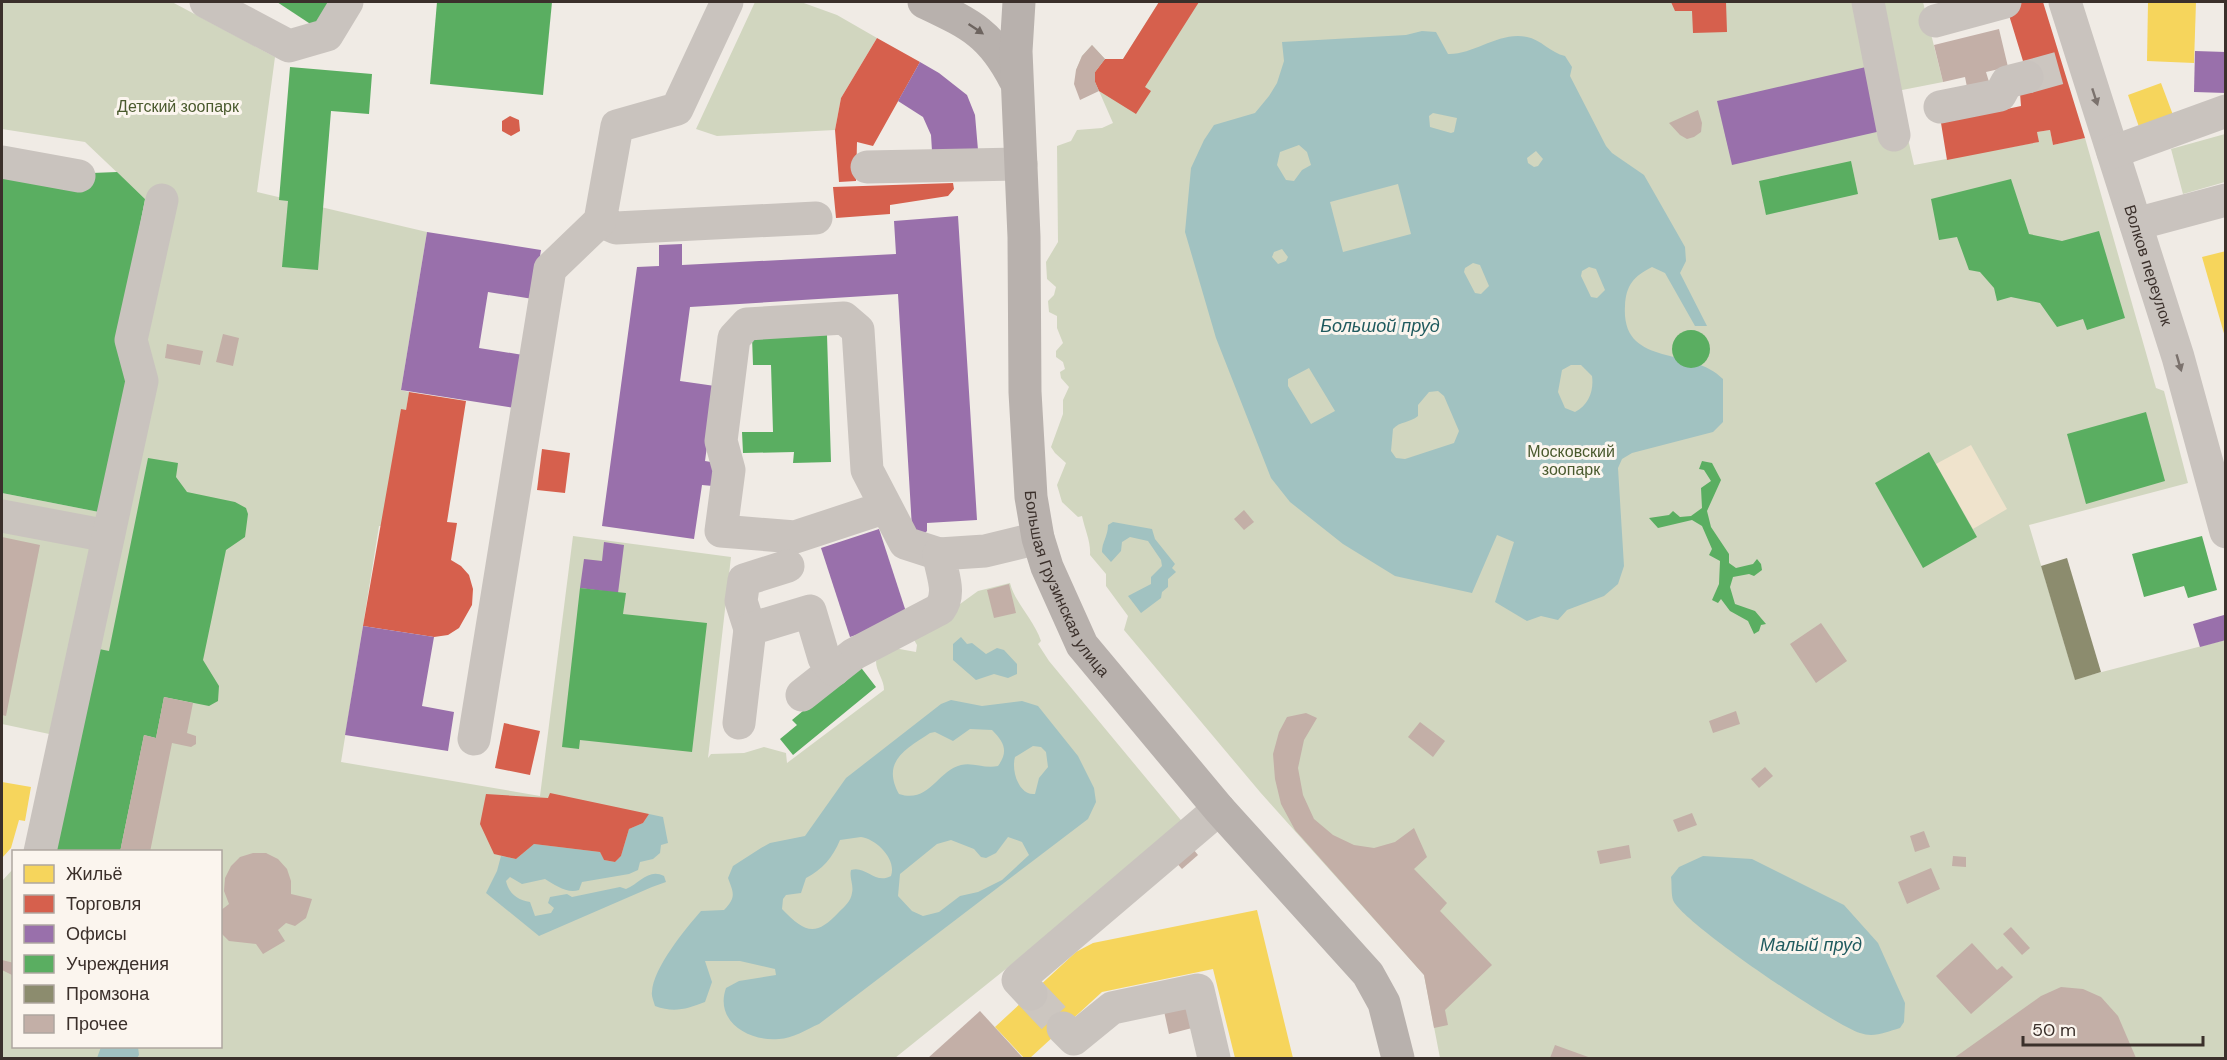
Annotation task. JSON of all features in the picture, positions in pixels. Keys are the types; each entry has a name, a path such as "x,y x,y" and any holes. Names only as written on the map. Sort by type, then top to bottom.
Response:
{"main road":[{"path":"924,2 980,30 991,41 1018,85"},
{"name":"Большая Грузинская улица","path":"1019,2 1016,51 1021,164 1025,392 1031,497 1038,538 1057,595 1082,645 1219,809 1368,974 1384,1003 1398,1059"}],"street":[{"path":"206,2 289,46 327,35 347,2"},
{"path":"474,739 550,270 600,221 617,126 677,110 727,2"},
{"path":"1868,2 1894,135"},
{"path":"1935,21 2005,2"},
{"name":"Волков переулок","path":"2065,2 2073,64 2113,152 2178,357 2216,461 2226,532"},
{"path":"1940,107 2000,95 2007,82 2027,77"},
{"path":"2113,152 2226,111"},
{"path":"2,162 79,176"},
{"path":"867,167 1021,164"},
{"path":"39,850 142,381 131,340 162,200"},
{"path":"2136,224 2226,200"},
{"path":"600,221 616,228 816,218"},
{"path":"886,507 795,537 721,531 729,470 721,441 734,338 747,324 844,318 858,330 867,470 905,543 939,554 985,551 1038,538"},
{"path":"2,516 108,536"},
{"path":"802,695 854,654 940,609 946,600 946,588 939,554"},
{"path":"739,723 750,629 741,601 744,580 788,566"},
{"path":"750,629 810,611 824,658 834,670"},
{"path":"1031,994 1018,980 1219,809"},
{"path":"1063,1028 1074,1039 1112,1008 1198,990 1214,1059"}],"green space":[{"name":"Детский зоопарк","path":"2,2 172,2 275,57 257,192 427,232 401,390 409,392 382,526 379,526 341,762 540,796 573,536 731,557 708,758 711,754 744,753 764,747 786,753 787,763 884,690 876,661 894,648 916,652 917,645 913,638 978,591 1010,583 1016,598 1038,633 1041,641 1038,644 1049,661 1185,825 895,1058 2,1058 2,881 12,870 12,1048 222,1048 222,850 29,850 54,735 2,724 2,493 99,512 119,336 145,199 85,142 2,129"},
{"path":"755,2 801,2 837,15 877,38 841,98 835,130 717,136 696,129"},
{"name":"Московский зоопарк","path":"1159,2 1923,2 1943,82 1897,91 1914,165 2038,142 2037,132 2050,130 2053,145 2085,138 2156,388 2164,391 2188,483 2029,525 2075,679 2225,640 2225,1058 1440,1058 1424,975 1260,792 1124,630 1128,616 1106,586 1106,574 1090,555 1089,541 1082,516 1078,517 1062,502 1057,485 1066,463 1051,447 1063,414 1063,400 1069,387 1061,378 1060,372 1065,369 1063,362 1056,357 1056,351 1063,343 1057,328 1057,316 1049,312 1048,301 1054,295 1056,287 1047,279 1046,262 1058,242 1057,146 1071,141 1077,130 1102,128 1113,123 1099,91 1076,70 1082,56 1092,45 1105,59 1123,59"},
{"path":"2225,134 2225,182 2183,194 2171,149"}],"sand":[{"path":"1971,445 2007,509 1973,529 1936,464"}],"water":[{"name":"Большой пруд","path":"1422,31 1436,32 1448,54 1467,51 1506,37 1527,37 1565,56 1572,67 1570,76 1606,146 1612,153 1644,175 1685,247 1686,261 1680,273 1707,326 1695,326 1665,273 1652,267 1640,274 1629,287 1625,306 1627,326 1634,339 1646,348 1694,362 1723,379 1723,422 1713,432 1632,453 1622,459 1618,468 1624,566 1618,584 1604,596 1567,610 1558,620 1541,616 1527,621 1495,602 1514,542 1497,535 1472,593 1395,576 1343,544 1290,502 1271,478 1216,338 1185,232 1191,168 1204,140 1214,125 1255,113 1269,96 1277,83 1284,61 1282,42 1406,35","holes":["1433,113 1457,118 1454,132 1430,127 1429,116","1299,145 1307,152 1311,165 1302,170 1294,181 1286,180 1277,165 1280,152","1536,151 1543,159 1538,166 1534,167 1528,163 1527,158","1398,184 1411,234 1343,252 1330,202","1282,249 1288,257 1286,261 1278,264 1272,257 1274,252","1473,263 1480,265 1489,286 1481,294 1475,293 1464,272 1465,268","1589,267 1596,269 1605,290 1597,298 1591,297 1581,276 1582,271","1571,365 1581,365 1592,376 1589,397 1584,405 1575,412 1565,408 1558,392 1562,370","1309,368 1335,411 1311,424 1288,386 1288,379","1438,391 1444,396 1459,431 1454,443 1405,459 1396,458 1391,451 1393,429 1418,416 1418,405 1429,392"]},
{"path":"1113,522 1152,529 1155,539 1175,564 1172,568 1176,572 1168,579 1168,587 1162,592 1161,598 1141,613 1128,596 1151,584 1151,577 1162,566 1161,560 1148,541 1130,537 1122,542 1121,551 1111,562 1102,552 1108,525"},
{"path":"961,637 967,644 972,643 986,654 997,648 1004,650 1017,664 1017,674 1008,678 994,674 976,680 953,660 953,644"},
{"path":"951,700 982,706 1022,701 1038,706 1078,756 1094,788 1096,802 1088,819 819,1024 799,1033 779,1039 757,1037 746,1033 730,1020 725,1011 726,988 739,981 776,975 775,969 740,961 705,961 712,982 705,1002 680,1009 655,1006 652,997 654,982 664,960 679,938 701,911 724,910 731,902 733,892 728,878 733,866 770,843 805,836 846,778 941,704","holes":["970,729 992,730 1004,747 1003,756 998,766 961,765 945,773 918,795 899,794 893,773 895,764 905,751 930,733 935,732 953,741","1033,746 1041,747 1046,752 1048,767 1039,778 1035,794 1029,794 1018,782 1014,769 1015,757","861,837 879,846 891,863 891,876 880,878 861,870 851,870 852,890 847,903 824,925 810,929 804,927 782,909 783,899 786,895 801,893 806,878 826,862 840,840","1008,837 1022,842 1029,855 1002,880 978,892 960,896 939,912 923,916 912,911 898,896 900,874 937,844 951,840 974,849 981,857 986,858 996,853"]},
{"path":"649,814 663,817 668,843 661,845 660,853 653,859 640,862 638,870 629,874 582,882 579,890 575,891 561,888 545,879 522,884 510,877 506,881 515,896 530,902 535,916 551,913 554,908 548,903 550,897 567,894 572,897 620,887 626,889 654,874 664,876 666,882 539,936 486,893 497,871 501,856 516,859 534,844 600,852 604,860 615,862 621,856 629,829 643,823"},
{"name":"Малый пруд","path":"1703,856 1752,859 1844,905 1878,943 1905,1003 1904,1022 1900,1028 1870,1035 1845,1026 1760,972 1682,912 1673,900 1671,877 1679,867"},
{"path":"101,1048 138,1048 137,1058 97,1058"}],"building: Жильё":[{"path":"2148,2 2196,2 2194,63 2147,61"},
{"path":"2161,83 2173,115 2139,127 2128,95"},
{"path":"2226,251 2226,337 2225,337 2202,257"},
{"path":"2,782 31,787 25,821 19,820 11,848 2,858"},
{"path":"1257,910 1293,1058 1235,1058 1213,969 1102,992 1030,1058 1024,1058 995,1027 1076,952 1093,943"}],"building: Торговля":[{"path":"1159,2 1199,2 1145,87 1151,91 1136,114 1099,91 1095,82 1095,72 1105,59 1123,59"},
{"path":"1671,2 1726,2 1727,32 1693,33 1692,11 1675,11"},
{"path":"2005,2 2043,2 2085,138 2053,145 2050,130 2037,132 2039,142 1947,160 1941,123 2021,106 2020,93 2030,84"},
{"path":"877,38 920,62 873,146 857,142 856,181 839,182 835,130 841,98"},
{"path":"510,116 519,120 520,131 511,136 502,131 502,121"},
{"path":"953,183 954,189 948,196 890,205 890,214 836,218 833,187"},
{"path":"409,392 466,401 447,522 457,523 451,560 469,575 473,589 472,605 459,628 448,635 434,637 363,626 401,409 406,410"},
{"path":"542,449 570,453 565,493 537,490"},
{"path":"504,723 540,731 530,775 495,768"},
{"path":"550,793 649,814 643,823 629,829 621,856 615,862 604,860 600,852 534,844 516,859 494,854 480,824 486,794 548,798"}],"building: Офисы":[{"path":"2195,51 2226,52 2226,93 2194,92"},
{"path":"920,62 939,73 967,95 975,115 978,150 932,151 931,135 923,117 898,101"},
{"path":"1866,67 1881,131 1732,165 1717,101"},
{"path":"958,216 977,520 927,523 927,531 923,535 912,528 898,294 690,307 680,381 715,386 705,461 717,463 713,486 702,485 694,539 602,526 637,267 659,266 659,245 682,244 682,265 896,254 894,221"},
{"path":"427,232 541,250 533,299 488,292 479,348 523,355 515,408 401,390"},
{"path":"879,529 908,618 850,637 821,548"},
{"path":"604,542 624,545 618,593 580,588 584,559 602,561"},
{"path":"2224,615 2226,640 2200,647 2193,624"},
{"path":"363,626 434,637 422,706 454,712 448,751 345,735"}],"building: Учреждения":[{"path":"277,2 332,2 315,27"},
{"path":"437,2 552,2 543,95 430,84"},
{"path":"290,67 372,74 369,114 331,111 318,270 282,267 288,201 279,200"},
{"path":"1851,161 1858,194 1766,215 1759,181"},
{"path":"117,172 145,199 119,336 131,358 99,512 2,493 2,173 88,189 92,173"},
{"path":"2011,179 2029,234 2062,241 2099,231 2125,318 2087,330 2083,319 2057,327 2040,303 2011,297 1997,301 1994,288 1980,272 1969,270 1957,237 1939,240 1931,199"},
{"path":"1691,330 1704,336 1710,349 1704,362 1691,368 1678,362 1672,349 1678,336"},
{"path":"827,335 831,462 793,463 794,452 743,453 742,432 773,432 771,365 753,365 752,337"},
{"path":"2146,412 2165,481 2086,504 2067,434"},
{"path":"1929,452 1977,537 1923,568 1875,483"},
{"path":"148,458 178,463 176,477 187,492 235,502 246,508 248,514 245,537 226,550 203,660 219,686 218,701 209,706 164,697 156,738 144,735 120,850 55,850 99,649 109,651"},
{"path":"1702,461 1712,463 1721,480 1707,511 1711,527 1729,554 1729,563 1736,568 1753,564 1757,559 1761,564 1762,570 1754,576 1749,574 1733,577 1730,587 1735,604 1755,611 1766,624 1761,625 1759,631 1754,634 1748,621 1730,611 1721,599 1718,603 1712,600 1719,584 1720,561 1709,555 1712,549 1702,526 1692,520 1658,528 1649,518 1669,515 1673,511 1680,517 1691,516 1702,508 1701,488 1711,481 1704,470 1699,469"},
{"path":"2202,536 2217,590 2188,598 2184,586 2144,597 2132,554"},
{"path":"580,588 626,593 623,614 707,623 692,752 580,740 579,749 562,747"},
{"path":"859,665 876,687 793,755 780,739 797,725 792,720"}],"building: Промзона":[{"path":"2067,558 2101,672 2075,680 2041,566"}],"building: Прочее":[{"path":"1999,29 2008,67 1986,72 1989,82 1967,87 1965,77 1943,82 1934,45"},
{"path":"1092,45 1105,59 1095,72 1095,82 1099,91 1080,100 1074,84 1076,70 1082,56"},
{"path":"1698,110 1702,123 1701,132 1694,137 1687,139 1669,123"},
{"path":"223,334 239,338 233,366 216,362"},
{"path":"167,344 203,351 200,365 165,358"},
{"path":"1244,510 1254,522 1244,530 1234,519"},
{"path":"2,537 40,545 6,716 2,715"},
{"path":"1009,584 1016,613 994,618 987,590"},
{"path":"1821,623 1847,661 1816,683 1790,644"},
{"path":"164,697 193,703 187,733 196,736 196,744 191,747 172,743 150,850 120,850 144,735 156,738"},
{"path":"1736,711 1740,724 1713,733 1709,721"},
{"path":"1306,713 1317,718 1304,740 1298,768 1303,795 1314,819 1333,835 1354,845 1374,848 1395,842 1414,828 1427,857 1414,869 1447,903 1440,911 1492,965 1445,1010 1448,1025 1434,1028 1424,975 1295,830 1281,804 1275,779 1273,754 1279,732 1287,717"},
{"path":"1420,722 1445,741 1433,757 1408,737"},
{"path":"1765,767 1773,776 1759,788 1751,779"},
{"path":"1692,813 1697,825 1678,832 1673,820"},
{"path":"1924,831 1930,847 1915,852 1910,836"},
{"path":"1189,844 1198,855 1182,869 1173,859"},
{"path":"1629,845 1631,858 1600,864 1597,851"},
{"path":"253,853 266,853 278,859 287,869 291,881 291,894 312,899 306,918 295,926 286,923 278,930 285,941 263,954 256,944 229,941 222,934 222,909 229,904 224,891 225,878 231,866 240,857"},
{"path":"1953,856 1966,857 1966,867 1952,866"},
{"path":"1931,868 1940,889 1907,904 1898,882"},
{"path":"2011,927 2030,948 2022,955 2003,934"},
{"path":"1972,943 1997,970 2002,966 2013,977 1971,1014 1936,976"},
{"path":"2,960 12,962 12,975 2,970"},
{"path":"2061,987 2083,989 2101,997 2118,1016 2136,1058 1954,1058 2041,996"},
{"path":"1187,1006 1192,1028 1169,1034 1164,1011"},
{"path":"980,1011 1022,1057 928,1058"},
{"path":"1555,1045 1591,1058 1550,1058"}],"tunnel":[{"path":"2027,77 2063,67"},
{"path":"1031,994 1063,1028"}]}
